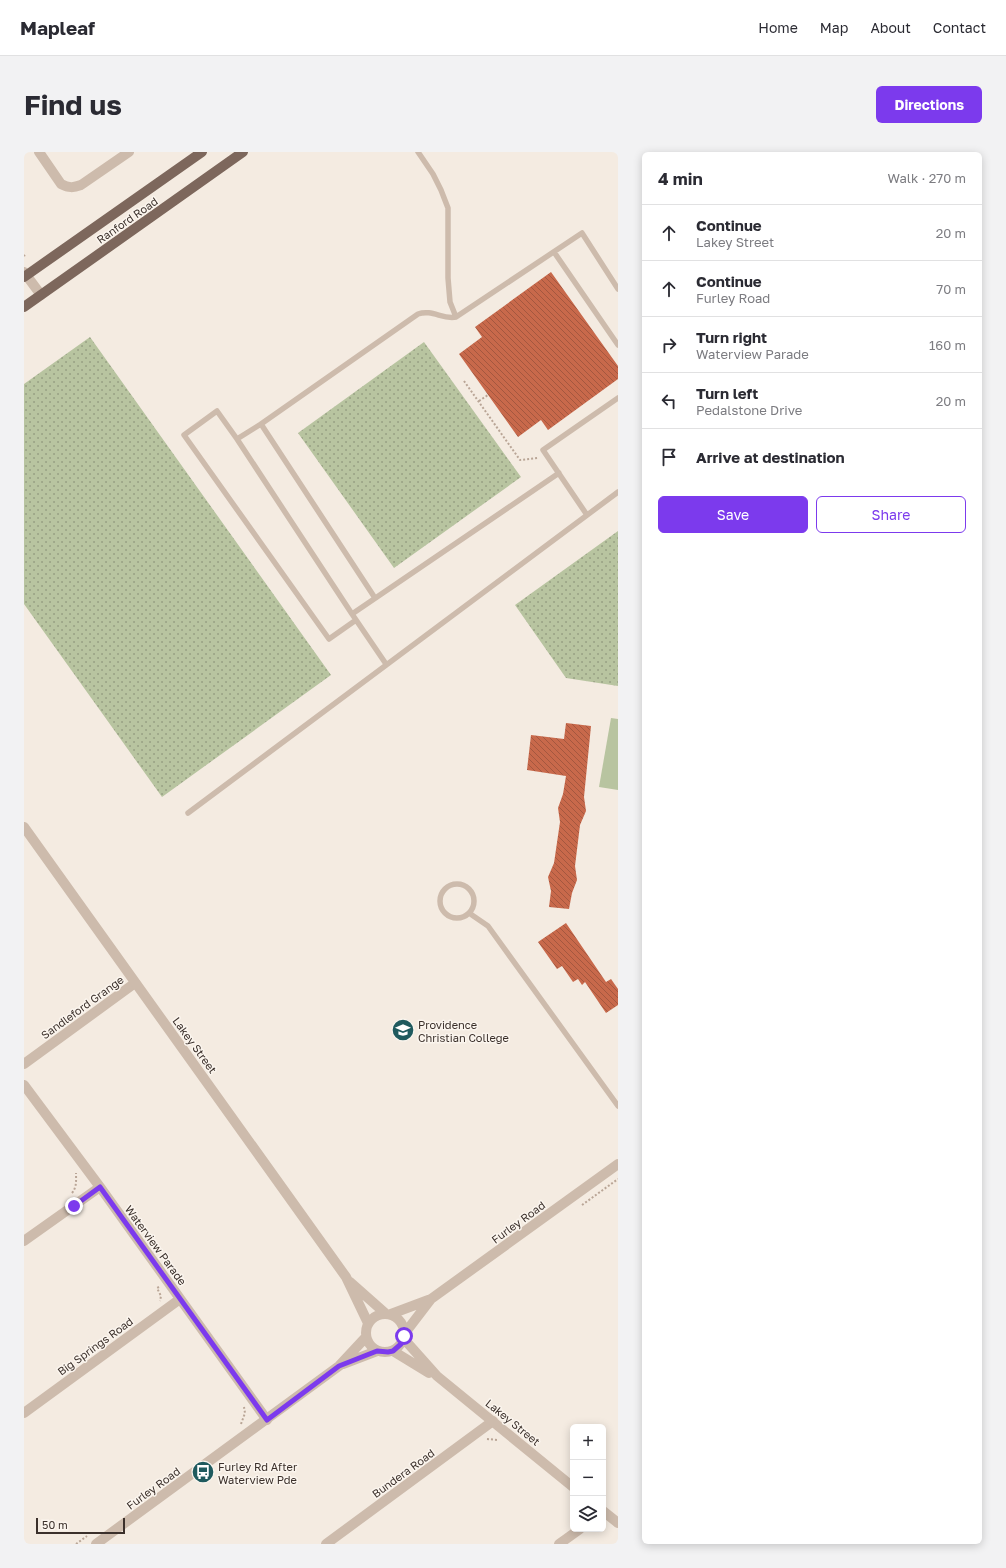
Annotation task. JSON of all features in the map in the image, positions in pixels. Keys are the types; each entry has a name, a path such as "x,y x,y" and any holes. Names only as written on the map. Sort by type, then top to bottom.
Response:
{"main road":[{"name":"Ranford Road","path":"25,274 202,152"},
{"name":"Ranford Road","path":"25,304 41,295 243,152"}],"street":[{"path":"39,152 62,184 67,187 74,188 81,185 129,152"},
{"path":"25,274 41,295"},
{"name":"Lakey Street","path":"24,827 346,1278 368,1323"},
{"name":"Sandleford Grange","path":"24,1064 135,983"},
{"name":"Waterview Parade","path":"24,1085 100,1187 267,1420"},
{"name":"Furley Road","path":"388,1314 431,1299 618,1164"},
{"path":"24,1241 100,1187"},
{"name":"Lakey Street","path":"346,1278 388,1314 401,1321 404,1336 436,1376"},
{"name":"Big Springs Road","path":"24,1413 180,1299"},
{"name":"Furley Road","path":"404,1336 431,1299"},
{"path":"388,1314 373,1318 368,1323 366,1337 372,1348 377,1351 393,1351 397,1348 404,1336"},
{"name":"Furley Road","path":"96,1544 339,1366 366,1337"},
{"name":"Furley Road","path":"339,1366 377,1351"},
{"name":"Lakey Street","path":"393,1351 436,1376 570,1484"},
{"name":"Bundera Road","path":"326,1544 493,1421"},
{"path":"606,1514 618,1523"},
{"path":"559,1544 576,1532"}],"lane":[{"path":"418,152 442,190 448,208 448,278 450,302 456,317"},
{"path":"237,439 261,424 418,314 424,312 451,318 456,317 582,233 618,288"},
{"path":"554,252 618,346"},
{"path":"587,515 543,450 618,398"},
{"path":"356,620 329,639 184,435 217,411 386,664"},
{"path":"261,424 375,598"},
{"path":"352,614 559,473"},
{"path":"188,813 618,492"},
{"path":"458,884 468,888 474,898 474,903 469,913 459,918 449,916 445,913 440,902 441,897 447,887 458,884"},
{"path":"469,913 488,926 618,1106"}],"path":[{"path":"464,381 520,460 547,456"},
{"path":"479,401 488,395"},
{"path":"68,1196 75,1190 76,1173"},
{"path":"580,1206 618,1179"}],"green space":[{"path":"90,337 331,675 162,797 24,604 24,384"},
{"path":"424,342 521,477 394,568 298,433"},
{"path":"618,531 618,686 566,678 515,605"},
{"path":"611,718 618,719 618,790 599,787"}],"building":[{"path":"551,272 618,366 618,379 548,430 541,420 518,437 459,354 482,337 475,327"},
{"path":"566,723 591,726 584,797 586,811 580,825 575,866 577,880 572,893 569,909 549,907 551,891 548,877 554,863 560,822 558,808 563,794 566,776 527,770 531,735 564,739"},
{"path":"566,923 606,982 611,979 618,989 618,1005 606,1013 585,982 582,985 578,979 573,982 562,966 557,969 538,942"}],"place":[{"name":"Providence Christian College","path":"403,1030"},
{"name":"Furley Rd After Waterview Pde","path":"203,1472"}],"route":[{"path":"74,1206 100,1187 267,1420 339,1366 377,1351 393,1351 404,1340 404,1336"}]}
